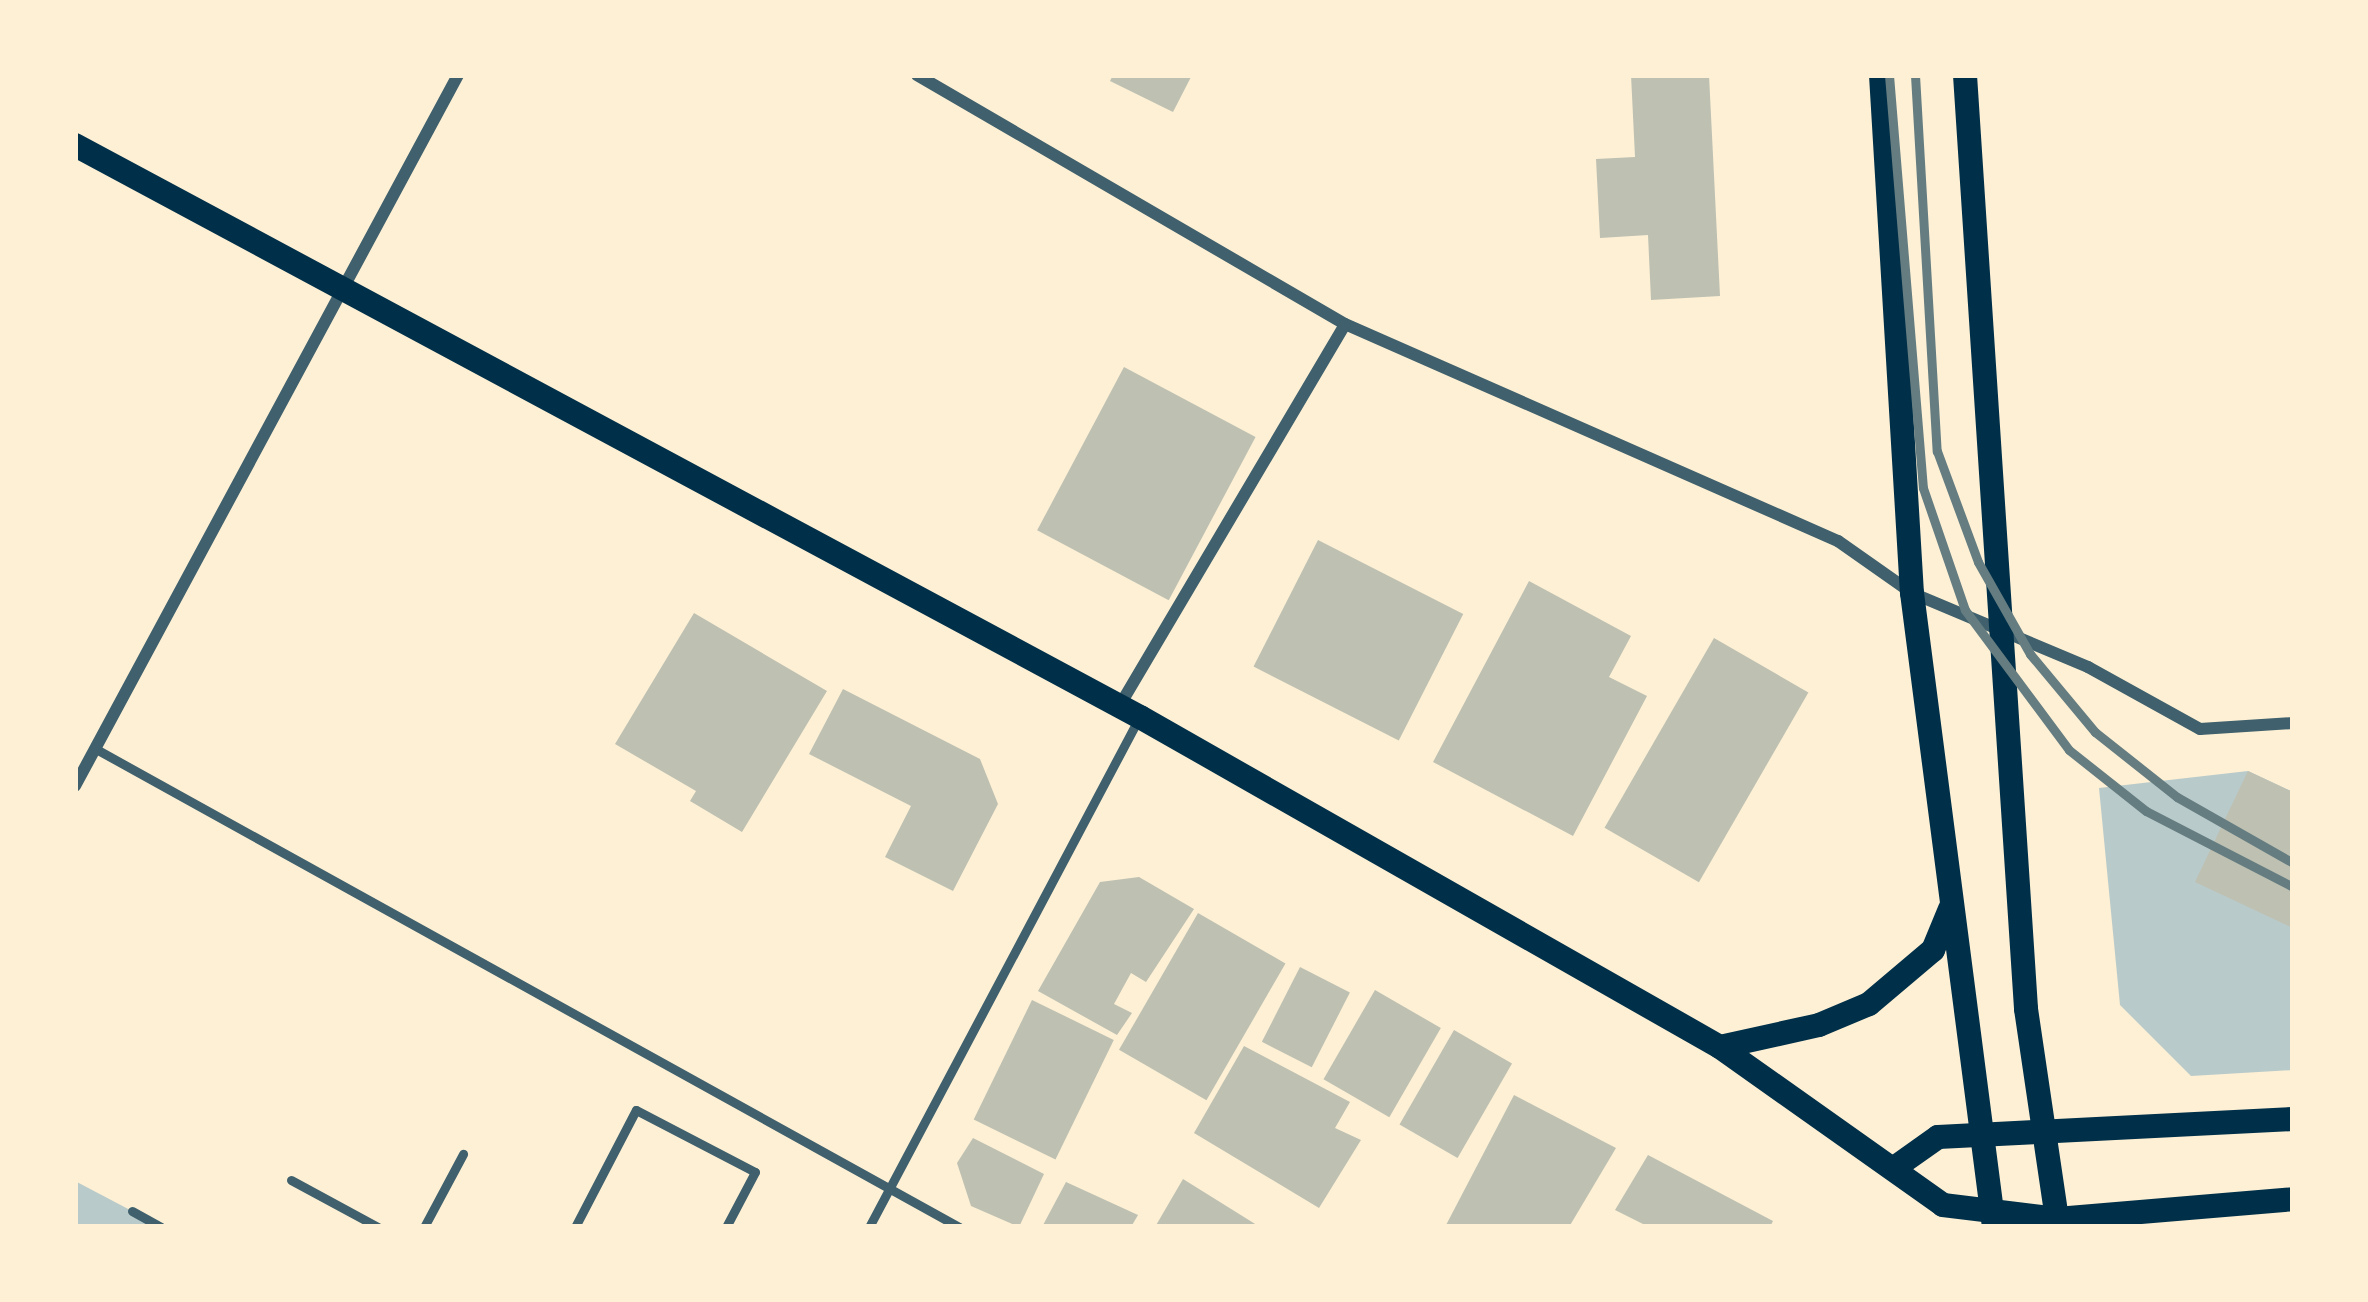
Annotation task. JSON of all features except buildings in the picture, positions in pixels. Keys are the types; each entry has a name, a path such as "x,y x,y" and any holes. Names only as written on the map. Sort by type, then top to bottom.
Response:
{"main road":[{"path":"1881,75 1912,593 1994,1222"},
{"path":"1965,75 1996,628 2026,1009 2057,1223"},
{"path":"75,145 1129,711 1720,1047 1898,1166 1943,1205 1994,1222 2057,1223 2293,1198"},
{"path":"1720,1047 1819,1025 1869,1004 1933,950 1952,907"},
{"path":"1898,1166 1938,1137 2046,1137 2293,1119"}],"street":[{"path":"75,786 346,291 458,75"},
{"path":"917,75 1345,324 1838,541 1912,593 2088,667 2200,729 2293,724"},
{"path":"1129,711 1345,324"}],"lane":[{"path":"869,1227 1129,711"},
{"path":"96,749 959,1227"},
{"path":"575,1227 636,1110 755,1172 726,1227"},
{"path":"424,1227 463,1154"},
{"path":"291,1180 378,1227"},
{"path":"132,1211 161,1227"}],"shaded area":[{"path":"2248,771 2293,792 2293,1070 2191,1076 2120,1005 2099,788"},
{"path":"75,1181 132,1211 161,1227 75,1227"}],"railway":[{"path":"1889,75 1923,488 1965,610 2069,750 2146,811 2293,887"},
{"path":"1915,75 1937,451 1978,562 2030,654 2095,732 2177,797 2293,863"}]}
